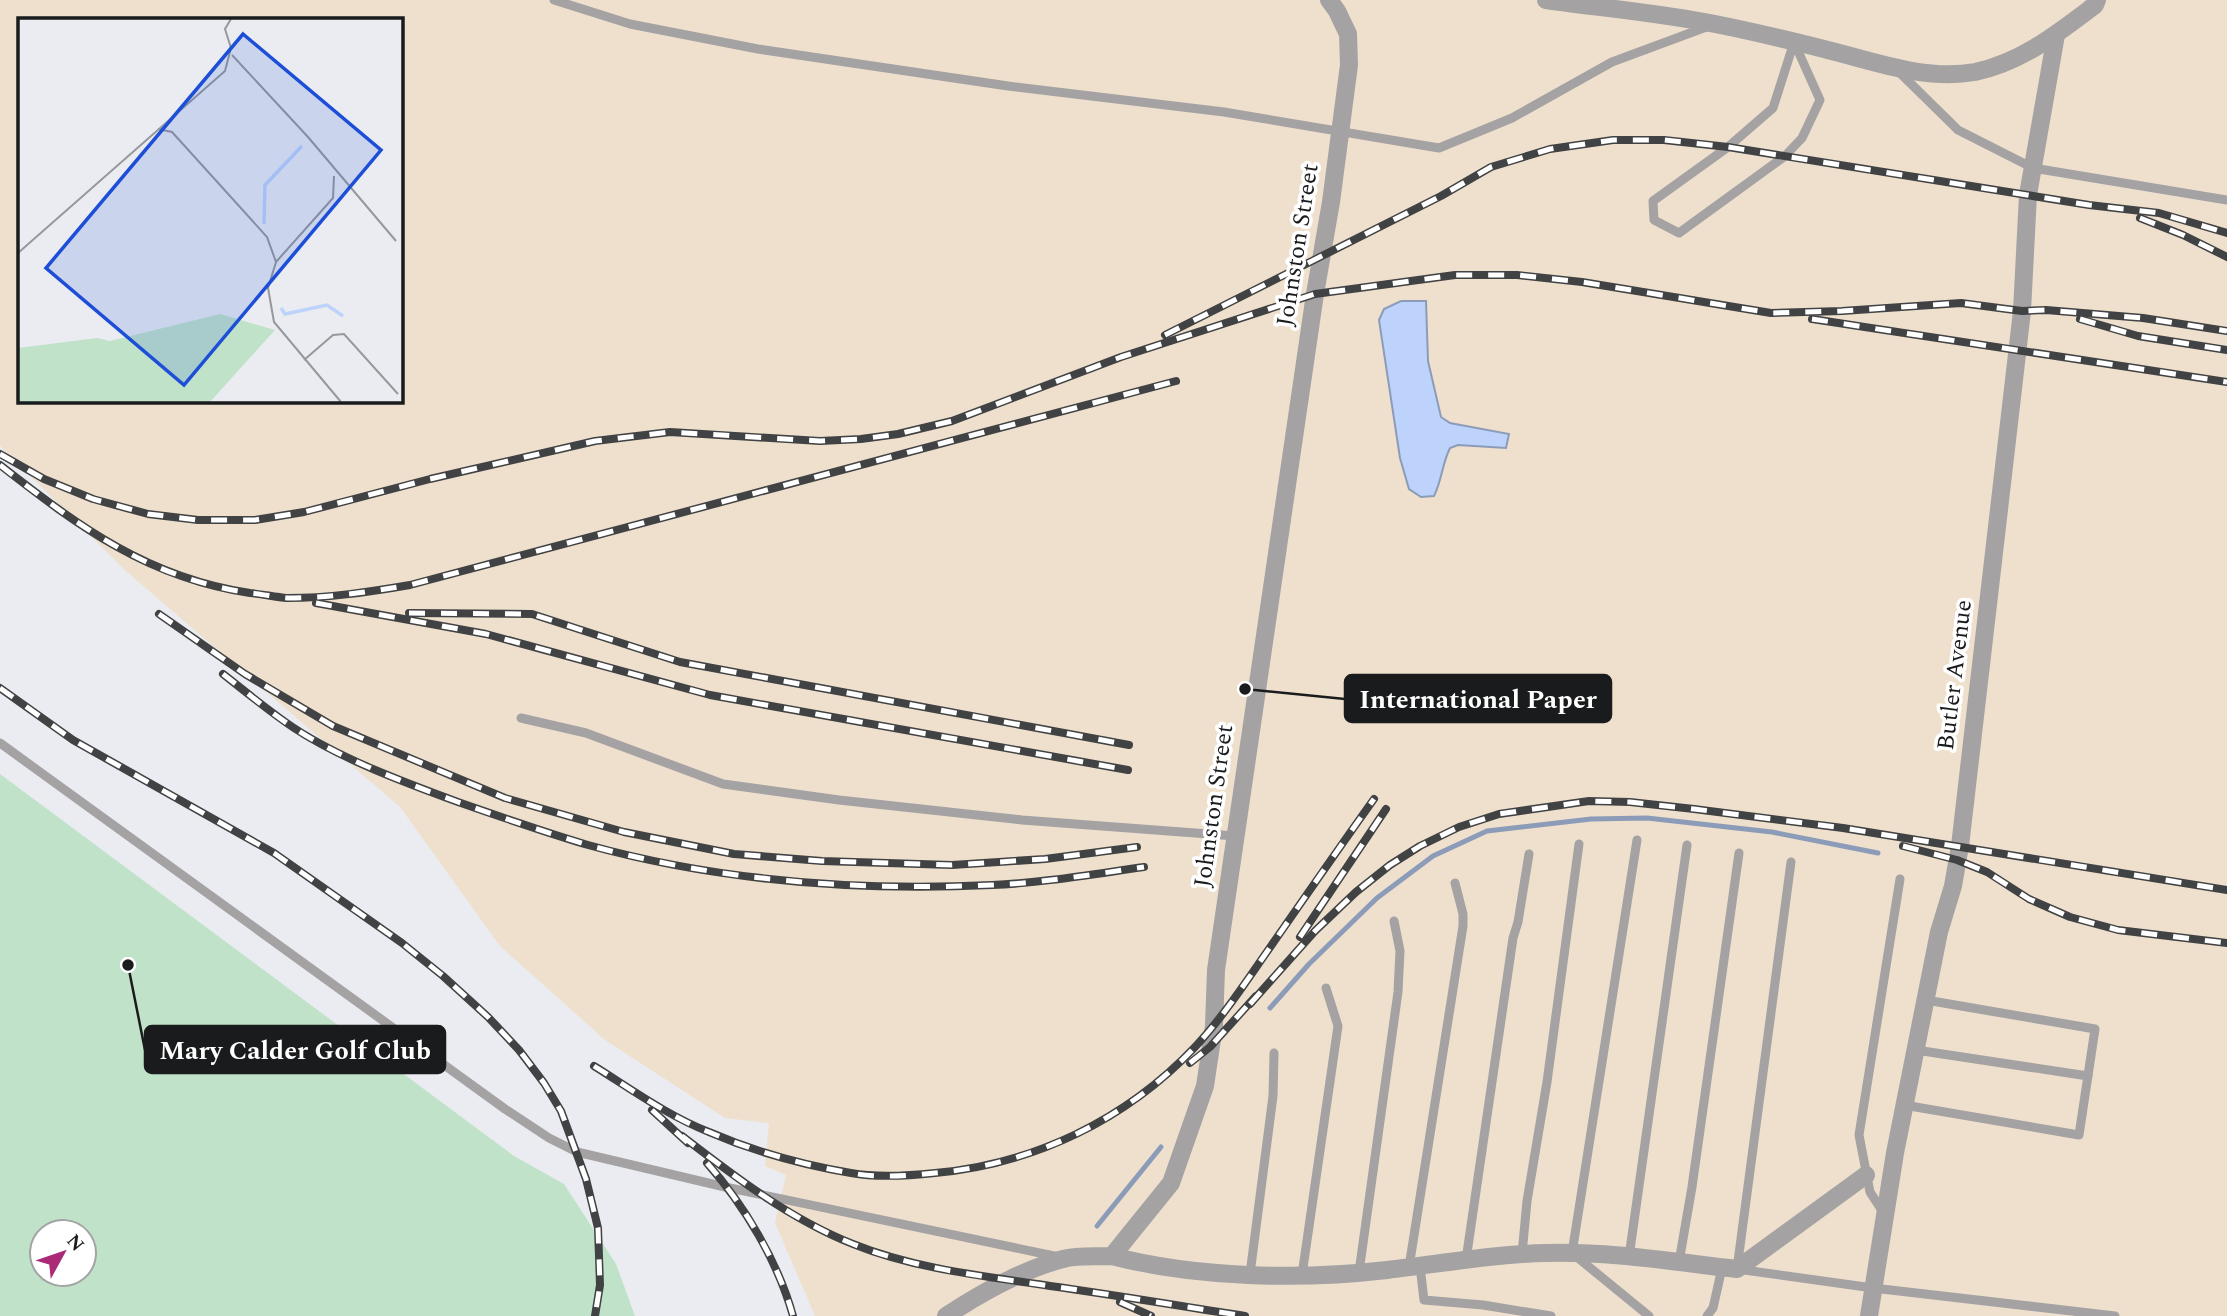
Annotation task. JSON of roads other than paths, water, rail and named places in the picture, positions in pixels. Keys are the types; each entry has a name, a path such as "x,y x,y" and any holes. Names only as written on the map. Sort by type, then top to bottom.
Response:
{"street":[{"name":"Johnston Street","path":"1112,1256 1171,1183 1205,1086 1213,1026 1216,970 1317,281 1331,202 1349,65 1348,34 1329,0"},
{"path":"1546,0 1611,5 1714,24 1894,68 1938,74 1973,72 2005,64 2056,35 2095,5 2097,0"},
{"name":"Butler Avenue","path":"1868,1316 1904,1105 1939,932 1953,886 1960,846 2022,311 2028,195 2056,35"},
{"path":"946,1316 1009,1280 1064,1258 1112,1256 1145,1265 1250,1274 1302,1275 1414,1267 1522,1254 1572,1253 1629,1256 1730,1269 1866,1175"}],"lane":[{"path":"554,0 631,24 744,47 1008,86 1224,112 1438,148 1512,118 1612,62 1714,24"},
{"path":"1794,42 1820,100 1802,138 1785,156 1679,233 1654,219 1653,201 1728,147 1773,108 1794,42"},
{"path":"1894,68 1958,130 2033,168 2227,200"},
{"path":"521,718 586,733 723,784 1022,820 1235,836"},
{"path":"0,743 505,1109 576,1152 725,1187 1064,1258"},
{"path":"1637,840 1572,1253 1646,1314"},
{"path":"1522,1254 1527,1201 1547,1082 1579,844"},
{"path":"1629,1256 1687,845"},
{"path":"1466,1260 1513,938 1529,853"},
{"path":"1679,1262 1739,853"},
{"path":"1707,1316 1730,1269 1791,862"},
{"path":"1885,1214 1870,1192 1858,1135 1900,879"},
{"path":"1455,883 1463,914 1463,926 1414,1267 1424,1300 1483,1305 1551,1316"},
{"path":"1359,1272 1398,992 1400,951 1394,921"},
{"path":"1302,1275 1338,1026 1325,988"},
{"path":"1904,1105 2079,1135 2095,1029 1926,1000"},
{"path":"1916,1050 2088,1076"},
{"path":"1250,1274 1273,1096 1275,1053"},
{"path":"1730,1269 2115,1316"},
{"path":"1632,1316 1646,1314"}],"water":[{"path":"1401,301 1426,301 1428,361 1441,417 1450,423 1509,434 1506,448 1458,445 1450,448 1434,496 1421,497 1409,489 1400,458 1379,320 1384,309"}],"waterway":[{"path":"1270,1008 1309,964 1377,898 1433,856 1487,831 1591,819 1647,818 1772,832 1878,853"},
{"path":"1097,1226 1161,1147"}],"railway":[{"path":"1165,335 1441,196 1491,167 1550,149 1613,140 1664,140 1728,147 2089,205 2159,213 2227,233"},
{"path":"2140,218 2227,257"},
{"path":"0,454 44,479 93,499 148,514 198,520 255,520 304,512 430,479 595,441 670,432 820,441 898,434 952,421 1121,357 1315,294 1455,275 1517,275 1582,282 1771,313 1961,303 2022,311 2046,310 2143,318 2227,331"},
{"path":"1812,319 2227,382"},
{"path":"2080,319 2138,336 2227,350"},
{"path":"0,465 86,528 147,562 213,586 282,598 318,597 410,585 1176,381"},
{"path":"316,603 486,634 710,695 1128,770"},
{"path":"409,613 532,614 680,662 1129,745"},
{"path":"159,614 245,674 333,726 505,798 624,832 734,854 822,861 952,865 1045,859 1137,847"},
{"path":"223,674 294,728 374,770 523,824 637,857 788,881 890,886 1011,884 1144,867"},
{"path":"0,688 73,740 274,853 402,943 488,1017 519,1050 561,1111 586,1179 598,1228 600,1285 595,1316"},
{"path":"594,1066 694,1126 797,1162 861,1175 903,1176 972,1168 1008,1160 1076,1134 1109,1117 1168,1073 1195,1047 1235,998 1374,799"},
{"path":"1250,1004 1315,931 1356,892 1420,846 1459,827 1499,814 1589,801 1630,802 1843,828 2227,890"},
{"path":"1300,937 1386,809"},
{"path":"1903,846 1957,860 1987,872 2029,899 2070,917 2118,930 2227,943"},
{"path":"1190,1063 1210,1047 1256,996"},
{"path":"652,1110 688,1143"},
{"path":"682,1136 785,1210 830,1234 877,1253 950,1271 1245,1316"},
{"path":"707,1163 759,1235 779,1275 793,1316"},
{"path":"1120,1302 1151,1316"}],"place":[{"name":"International Paper","path":"1245,689"},
{"name":"Mary Calder Golf Club","path":"128,965"}]}
